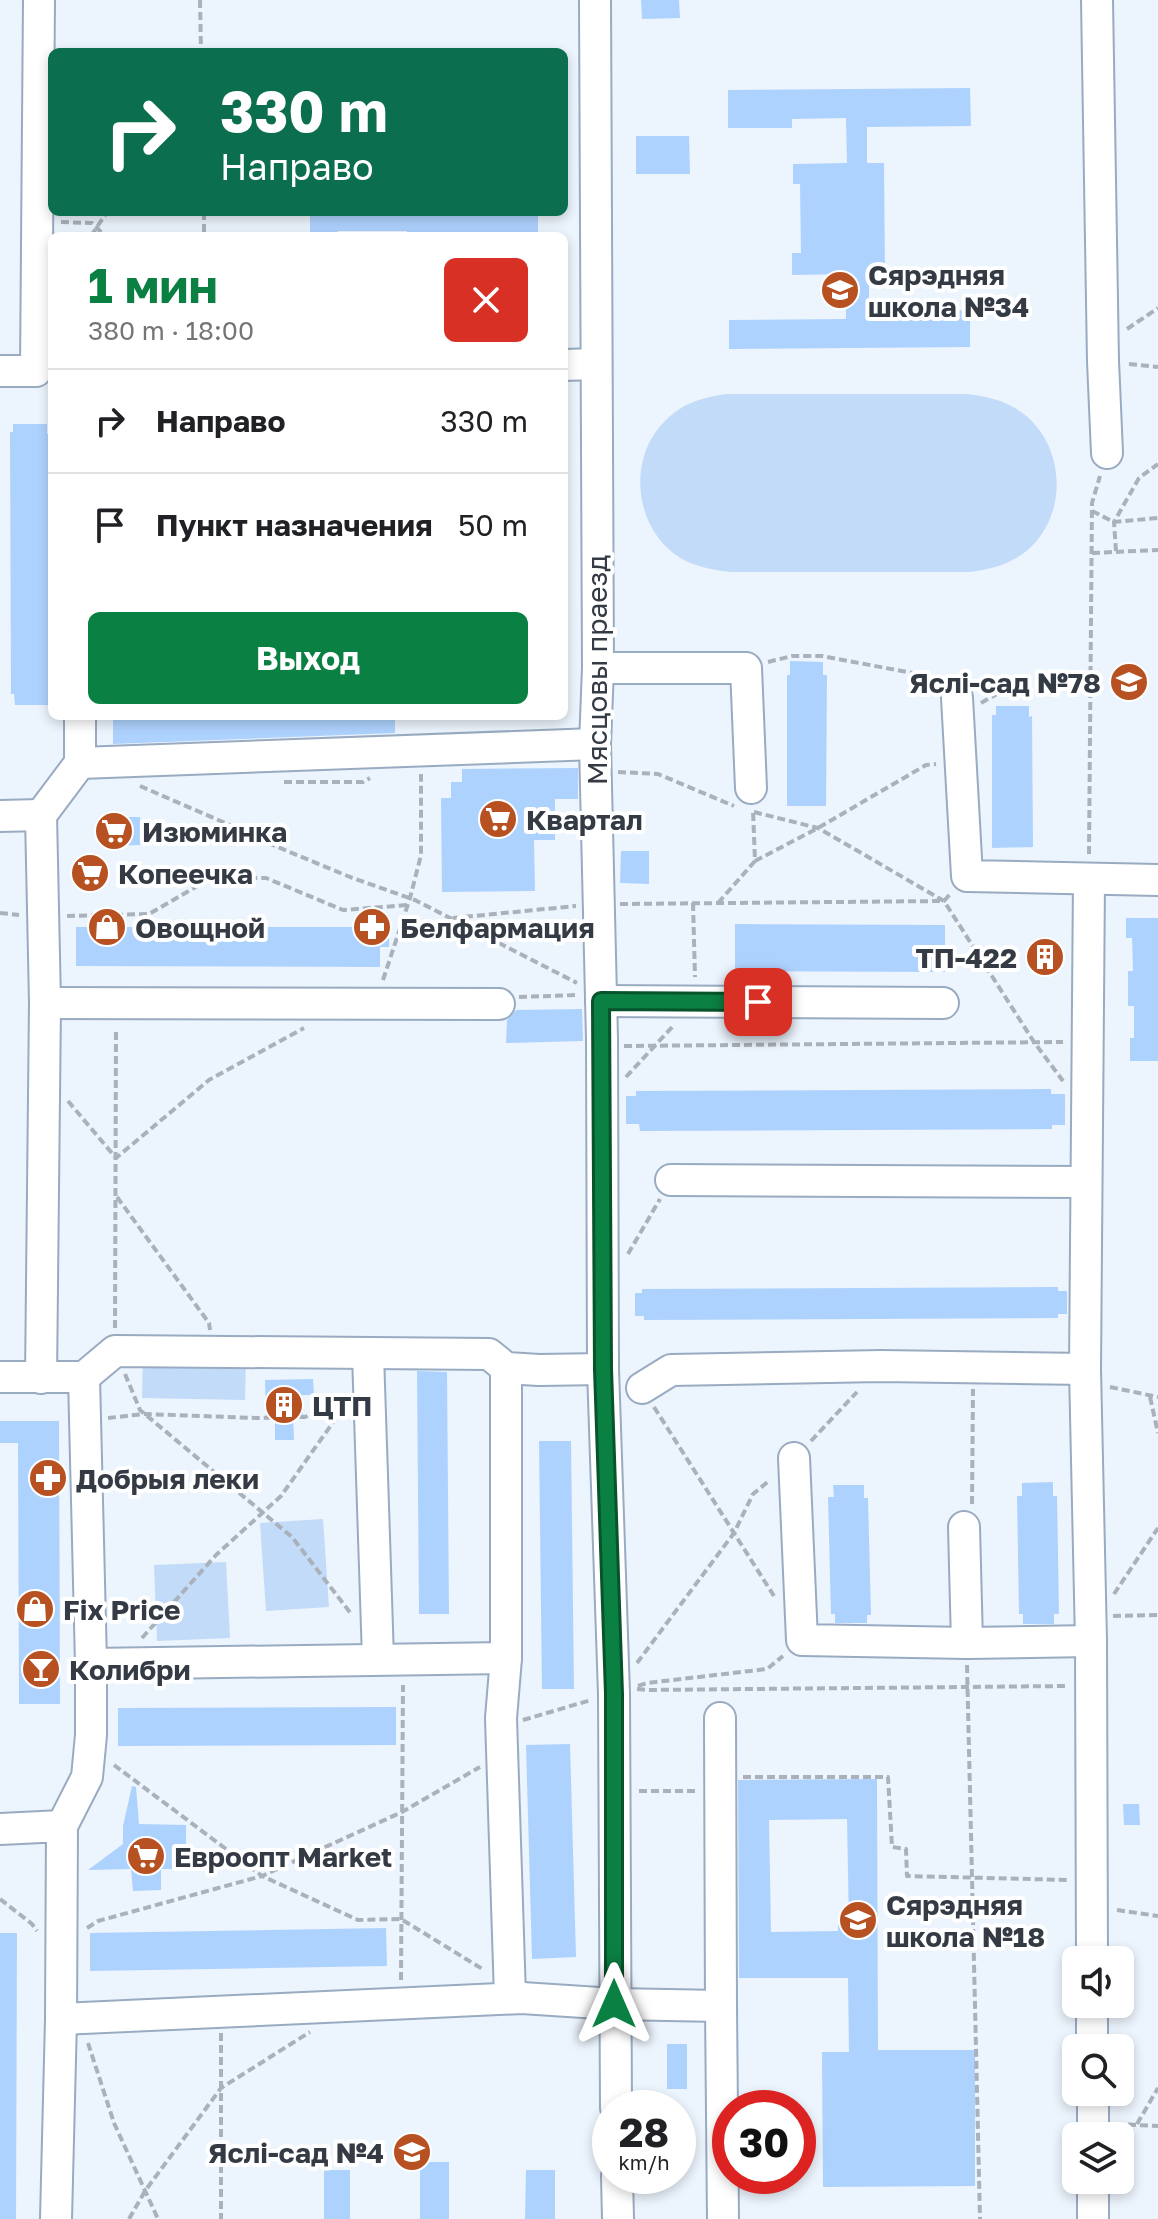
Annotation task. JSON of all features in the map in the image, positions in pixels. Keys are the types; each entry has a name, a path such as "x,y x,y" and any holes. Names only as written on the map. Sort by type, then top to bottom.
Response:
{"street":[{"path":"0,371 44,372 37,221 39,0"},
{"name":"Мясцовы праезд","path":"595,0 598,668 595,757 602,1046 603,1369 614,1694 616,2090"},
{"path":"1097,0 1107,453"},
{"path":"568,365 596,364"},
{"path":"598,668 746,668 747,804"},
{"path":"960,687 967,876 1158,880"},
{"path":"41,1378 45,1003 41,815 80,763 80,720"},
{"path":"80,763 422,751 595,757"},
{"path":"0,816 41,815"},
{"path":"1089,880 1085,1375 1094,1624 1091,1685 1092,1946"},
{"path":"601,998 696,1002 943,1003"},
{"path":"45,1003 499,1004"},
{"path":"671,1180 1086,1182"},
{"path":"0,1377 84,1377 115,1351 489,1354 506,1368 603,1369"},
{"path":"368,1354 386,1655"},
{"path":"642,1388 671,1370 973,1367 1085,1375"},
{"path":"506,1368 506,1658 502,1740 516,1992"},
{"path":"56,2219 70,2018 51,1940 62,1826 87,1777 105,1664 84,1377"},
{"path":"794,1458 802,1640 967,1643 1094,1624"},
{"path":"964,1527 967,1643"},
{"path":"105,1664 386,1655 506,1658"},
{"path":"720,1718 723,2219"},
{"path":"0,1829 62,1826"},
{"path":"70,2018 400,2003 516,1992 614,2004 721,2006"},
{"path":"617,2194 618,2219"},
{"path":"1093,2194 1093,2219"}],"path":[{"path":"200,0 201,48"},
{"path":"94,232 104,216"},
{"path":"37,221 92,223 101,232"},
{"path":"1103,345 1158,308"},
{"path":"1089,880 1092,503 1107,453"},
{"path":"1116,551 1114,522 1139,478 1158,464"},
{"path":"1092,511 1114,522 1158,518"},
{"path":"1092,553 1158,550"},
{"path":"746,668 792,656 822,656 960,687 1004,690 1089,688"},
{"path":"375,1004 421,855 422,751"},
{"path":"595,757 658,774 818,828 944,901 1034,1042 1087,1113"},
{"path":"718,903 755,861 926,765 961,761"},
{"path":"134,783 232,826 242,841 268,843 410,898 601,998"},
{"path":"747,804 755,861"},
{"path":"451,918 598,904 944,901 967,876"},
{"path":"0,913 42,916 149,914 211,878 266,878 343,910 408,905"},
{"path":"602,1105 696,1002 693,903"},
{"path":"499,1004 504,997 601,998"},
{"path":"116,1003 115,1351 140,1410 292,1537 386,1655 402,1812 400,2003"},
{"path":"116,1158 209,1080 308,1026"},
{"path":"602,1046 1088,1041"},
{"path":"44,1072 116,1158"},
{"path":"626,1259 671,1180"},
{"path":"116,1195 209,1323 214,1352"},
{"path":"0,1899 51,1940 98,1921 262,1876 402,1812 502,1740 614,1694 734,1533 753,1494 794,1458 881,1366"},
{"path":"964,1527 972,1520 973,1367"},
{"path":"1085,1375 1158,1397"},
{"path":"642,1388 777,1600"},
{"path":"86,1420 144,1414 305,1417 353,1394 281,1496 105,1664"},
{"path":"1150,1396 1158,1433"},
{"path":"1094,1624 1158,1528"},
{"path":"1094,1624 1158,1615"},
{"path":"802,1640 767,1669 647,1683 633,1688 1091,1685"},
{"path":"967,1643 980,2219"},
{"path":"90,1747 262,1876 358,1920 401,1919 516,1992"},
{"path":"615,1790 888,1777 892,1847 906,1849 907,1876 974,1879 1092,1894 1158,1916"},
{"path":"221,2011 221,2219"},
{"path":"70,2018 158,2219"},
{"path":"129,2219 145,2191 221,2088 313,2030"},
{"path":"1137,2125 1158,2088"},
{"path":"1134,2125 1158,2126"}],"shaded area":[{"path":"727,394 967,394 999,401 1027,417 1041,432 1050,450 1056,470 1053,511 1044,530 1024,553 1003,564 970,572 730,572 693,564 670,550 656,535 647,517 641,497 644,456 653,437 679,409"},
{"path":"143,1355 246,1356 245,1400 142,1398"},
{"path":"323,1519 329,1607 266,1611 260,1523"},
{"path":"226,1562 230,1638 157,1641 154,1565"}],"building":[{"path":"641,0 679,0 680,18 642,19"},
{"path":"970,88 971,126 867,127 867,163 884,163 885,274 869,274 869,311 970,310 970,347 729,349 729,320 846,319 846,274 792,275 792,253 801,253 800,184 793,184 793,164 847,163 846,118 792,119 792,128 728,128 728,90"},
{"path":"636,136 689,136 690,174 636,174"},
{"path":"310,216 538,216 538,232 310,232"},
{"path":"13,424 47,424 48,705 15,705 14,694 11,694 10,432 13,432"},
{"path":"790,661 823,662 823,675 827,675 826,806 787,806 787,675 790,675"},
{"path":"996,706 1029,706 1029,717 1032,716 1033,847 992,848 992,715 996,715"},
{"path":"113,720 395,720 395,733 113,744"},
{"name":"Квартал","path":"578,768 578,799 555,799 555,840 534,840 535,891 442,892 441,798 451,798 451,782 462,782 462,769"},
{"path":"103,817 140,817 141,845 103,846"},
{"path":"621,851 649,851 649,884 620,883"},
{"path":"364,915 389,915 389,947 380,947 380,967 76,966 76,927 364,927"},
{"path":"1126,918 1158,918 1158,1061 1130,1061 1134,1006 1128,1006 1128,971 1133,971 1132,938 1126,938"},
{"path":"735,924 945,925 945,972 735,971"},
{"name":"ТП-422","path":"1032,949 1058,949 1058,965 1032,965"},
{"path":"582,1009 583,1041 506,1043 507,1020 516,1010"},
{"path":"1051,1089 1051,1094 1065,1094 1065,1125 1052,1125 1052,1129 640,1131 639,1124 626,1124 626,1096 636,1096 636,1091"},
{"path":"1058,1287 1058,1291 1067,1291 1067,1314 1058,1314 1058,1318 644,1320 644,1316 635,1316 635,1293 642,1293 642,1289"},
{"path":"417,1371 447,1372 449,1614 419,1614"},
{"name":"ЦТП","path":"313,1379 314,1395 302,1395 303,1415 293,1415 294,1440 275,1440 275,1415 266,1416 265,1380"},
{"path":"0,1421 59,1421 60,1704 19,1704 18,1443 0,1443"},
{"path":"539,1441 571,1441 574,1689 542,1689"},
{"path":"1053,1482 1053,1496 1057,1496 1059,1614 1054,1614 1054,1624 1023,1624 1023,1614 1019,1614 1017,1496 1022,1496 1022,1483"},
{"path":"833,1485 864,1485 864,1498 868,1498 871,1615 867,1615 867,1623 835,1623 835,1614 831,1614 828,1497 834,1497"},
{"path":"396,1707 396,1745 118,1746 118,1708"},
{"path":"570,1744 576,1957 532,1959 526,1745"},
{"path":"877,1779 878,2050 975,2050 975,2186 823,2187 822,2052 849,2052 848,1978 739,1978 738,1780","holes":["847,1819 849,1925 838,1925 838,1931 771,1932 769,1820"]},
{"name":"Евроопт Market","path":"132,1786 136,1787 139,1824 186,1825 186,1869 161,1869 161,1890 133,1891 131,1869 88,1870 123,1844 123,1826"},
{"path":"1123,1804 1139,1804 1140,1825 1124,1825"},
{"path":"386,1928 387,1966 90,1971 90,1933"},
{"path":"0,1933 17,1933 16,2219 0,2219"},
{"path":"667,2044 687,2044 687,2089 667,2089"},
{"path":"420,2162 449,2162 449,2219 420,2219"},
{"path":"324,2170 350,2170 350,2219 324,2219"},
{"path":"526,2170 555,2170 555,2219 525,2219"}],"place":[{"name":"Сярэдняя школа №34","path":"840,290"},
{"name":"Яслі-сад №78","path":"1129,682"},
{"name":"Квартал","path":"498,819"},
{"name":"Изюминка","path":"114,831"},
{"name":"Копеечка","path":"90,873"},
{"name":"Овощной","path":"107,927"},
{"name":"Белфармация","path":"372,927"},
{"name":"ТП-422","path":"1045,957"},
{"name":"ЦТП","path":"284,1405"},
{"name":"Добрыя леки","path":"48,1478"},
{"name":"Fix Price","path":"35,1609"},
{"name":"Колибри","path":"41,1669"},
{"name":"Евроопт Market","path":"146,1856"},
{"name":"Сярэдняя школа №18","path":"858,1920"},
{"name":"Яслі-сад №4","path":"412,2152"}],"route":[{"path":"614,2004 614,1694 603,1369 601,1001 758,1002"}]}
